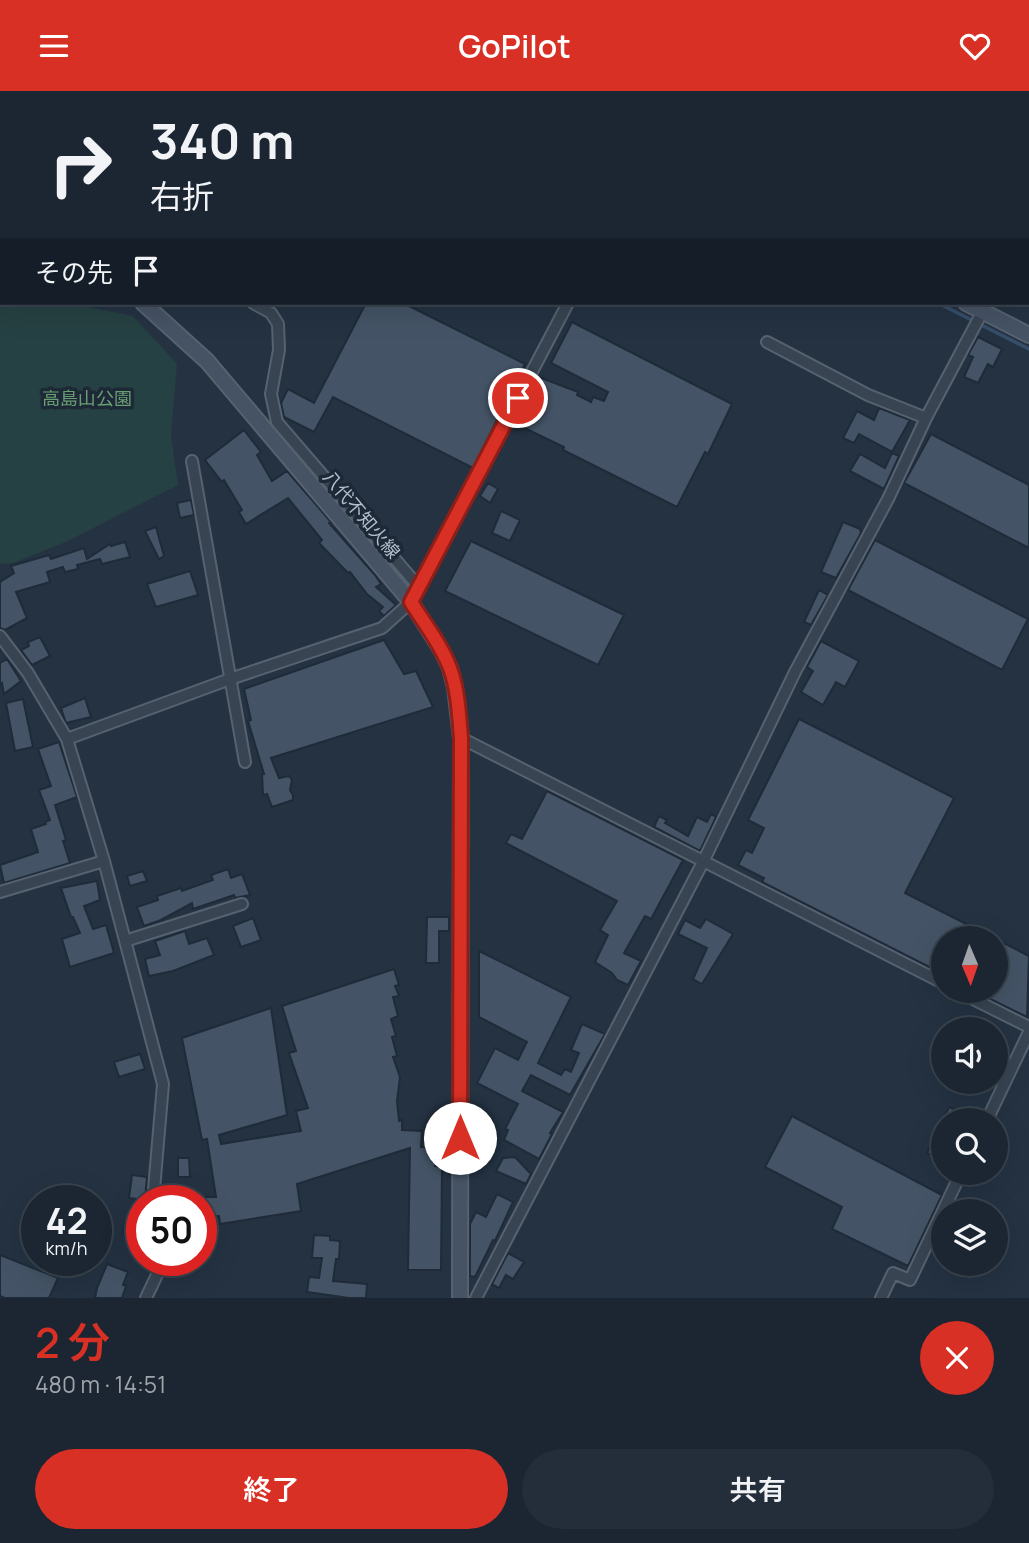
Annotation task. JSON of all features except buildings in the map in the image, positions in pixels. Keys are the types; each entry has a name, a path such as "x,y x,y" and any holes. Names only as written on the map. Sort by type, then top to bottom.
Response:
{"main road":[{"name":"八代不知火線","path":"145,305 207,361 411,602 442,650 450,668 461,738 460,1298"},
{"path":"980,315 1029,335"}],"street":[{"path":"257,305 271,313 278,324 279,350 271,394 278,422 419,587"},
{"path":"67,739 230,679 382,628 411,602 567,305"},
{"path":"476,1298 703,862 795,672 888,499 926,418 980,315"},
{"path":"767,342 867,395 926,418"},
{"path":"192,461 245,762"},
{"path":"0,636 28,673 67,739 104,861 163,1084 154,1185"},
{"path":"461,738 931,977"},
{"path":"0,892 104,861"},
{"path":"125,941 242,904"},
{"path":"981,1003 1029,1027"},
{"path":"993,1108 1029,1032"},
{"path":"881,1298 892,1273 909,1280 955,1185"},
{"path":"146,1298 156,1276"}],"green space":[{"name":"高島山公園","path":"0,305 78,305 133,316 177,364 171,435 178,485 68,541 13,563 0,564"}],"waterway":[{"path":"942,305 1029,349"}],"route":[{"path":"460,1138 461,738 450,668 442,650 411,602 518,398"}]}
